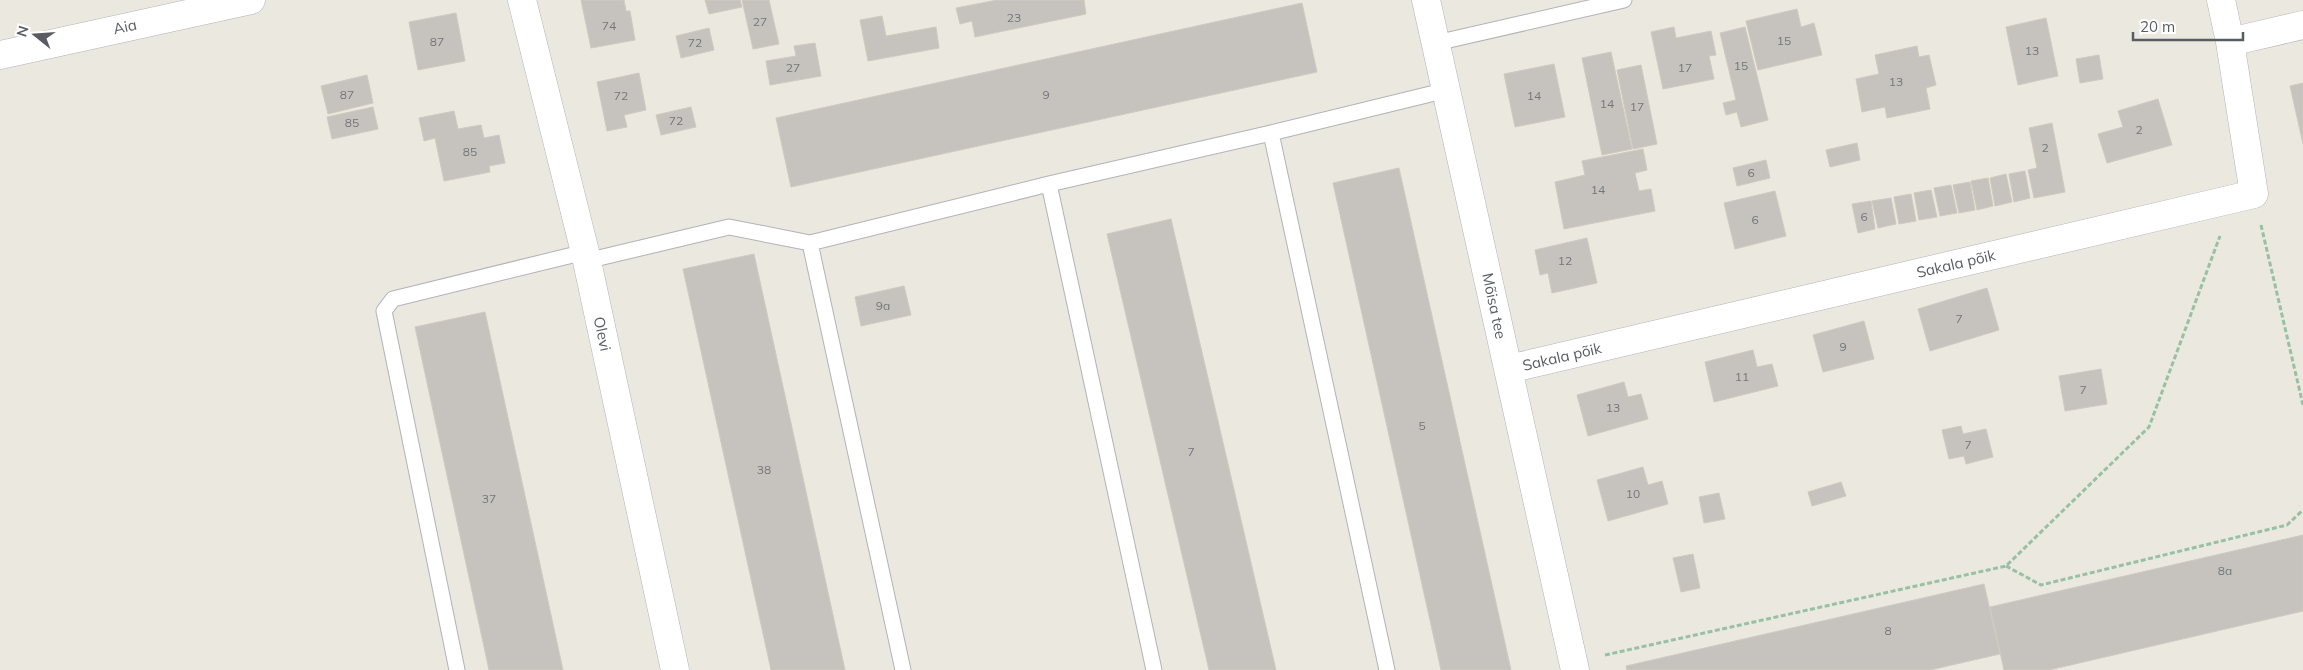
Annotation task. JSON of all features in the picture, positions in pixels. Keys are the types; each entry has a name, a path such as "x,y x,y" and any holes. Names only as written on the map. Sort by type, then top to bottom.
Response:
{"street":[{"name":"Aia","path":"0,55 251,0"},
{"name":"Olevi","path":"522,0 585,256 675,670"},
{"name":"Mõisa tee","path":"1426,0 1574,666"},
{"path":"2221,0 2230,42 2244,196"},
{"path":"2230,42 2303,25"},
{"name":"Sakala põik","path":"1508,369 2244,196"}],"lane":[{"path":"1436,43 1624,0"},
{"path":"457,670 384,311 393,299 585,256 729,227 810,243 1049,184 1447,90"},
{"path":"1271,133 1386,670"},
{"path":"1049,184 1154,670"},
{"path":"810,243 903,670"}],"path":[{"path":"2244,196 2303,404"},
{"path":"1574,666 2006,566 2149,427 2244,196"},
{"path":"2006,566 2040,585 2288,525 2303,510"}],"building":[{"path":"581,0 624,0 626,11 630,11 635,40 591,48"},
{"path":"705,0 740,0 742,7 709,14"},
{"path":"742,0 769,0 779,44 753,49"},
{"path":"997,0 1084,0 1086,14 975,37 972,21 960,24 956,8"},
{"path":"1302,3 1317,72 791,187 776,118"},
{"path":"1797,9 1801,27 1814,23 1822,55 1758,70 1746,21"},
{"path":"456,13 465,61 418,70 409,22"},
{"path":"882,16 886,36 936,27 939,48 868,61 860,20"},
{"path":"2046,18 2058,76 2018,85 2006,27"},
{"path":"1674,27 1676,38 1711,31 1716,55 1709,56 1714,79 1663,89 1651,32"},
{"path":"1745,27 1768,120 1741,127 1737,112 1726,115 1723,103 1736,100 1720,33"},
{"path":"709,28 714,50 681,58 676,36"},
{"path":"815,43 821,76 770,85 766,61 796,56 794,46"},
{"path":"1917,46 1919,57 1929,55 1936,85 1926,88 1930,109 1887,118 1885,107 1862,112 1856,79 1879,74 1875,55"},
{"path":"1611,52 1632,149 1602,155 1582,58"},
{"path":"2099,55 2103,79 2080,83 2076,59"},
{"path":"1554,64 1565,117 1515,127 1504,74"},
{"path":"1641,65 1657,144 1633,149 1617,70"},
{"path":"639,73 646,110 624,115 627,127 607,131 597,82"},
{"path":"367,75 373,103 328,114 321,86"},
{"path":"2303,83 2303,144 2290,86"},
{"path":"2158,99 2172,145 2107,163 2098,134 2123,127 2118,111"},
{"path":"373,107 378,129 332,139 327,117"},
{"path":"691,107 696,127 661,135 656,115"},
{"path":"454,111 458,129 481,125 484,138 499,135 505,163 489,166 490,172 444,181 435,138 424,141 419,118"},
{"path":"2052,123 2065,192 2034,198 2028,170 2037,168 2029,128"},
{"path":"1857,143 1860,160 1830,167 1826,150"},
{"path":"1643,149 1647,170 1635,173 1639,191 1651,189 1655,211 1564,229 1555,182 1585,175 1582,161"},
{"path":"1766,160 1770,178 1737,186 1733,168"},
{"path":"1399,168 1511,670 1441,670 1333,183"},
{"path":"2025,171 2030,198 2014,202 2009,174"},
{"path":"2006,174 2012,202 1995,206 1990,178"},
{"path":"1988,178 1993,206 1977,210 1971,181"},
{"path":"1970,182 1975,210 1959,213 1953,185"},
{"path":"1951,185 1957,213 1940,216 1934,188"},
{"path":"1931,190 1937,217 1919,220 1914,193"},
{"path":"1775,191 1786,236 1735,249 1724,203"},
{"path":"1911,194 1916,221 1899,224 1894,197"},
{"path":"1891,198 1896,224 1878,228 1872,201"},
{"path":"1871,201 1875,229 1858,233 1852,204"},
{"path":"1171,219 1276,670 1209,670 1107,234"},
{"path":"1587,238 1597,283 1552,293 1548,273 1540,275 1535,250"},
{"path":"754,254 845,670 771,670 683,269"},
{"path":"904,286 911,315 861,326 855,297"},
{"path":"1987,288 1999,330 1930,351 1918,309"},
{"path":"485,312 563,670 489,670 415,327"},
{"path":"1864,321 1874,359 1823,372 1813,335"},
{"path":"1753,350 1757,367 1772,364 1778,386 1714,402 1705,362"},
{"path":"2101,369 2107,404 2065,411 2059,376"},
{"path":"1624,382 1628,397 1641,394 1648,419 1588,436 1577,395"},
{"path":"1961,426 1963,434 1986,429 1993,457 1966,464 1964,456 1949,459 1942,430"},
{"path":"1643,467 1648,485 1662,481 1668,504 1608,521 1597,480"},
{"path":"1841,482 1846,496 1812,506 1808,492"},
{"path":"1719,493 1725,519 1704,523 1699,497"},
{"path":"2303,535 2303,611 2049,670 2004,670 1990,607"},
{"path":"1693,554 1700,588 1681,592 1673,558"},
{"path":"1984,584 2000,654 1930,670 1627,670 1626,666"}]}
